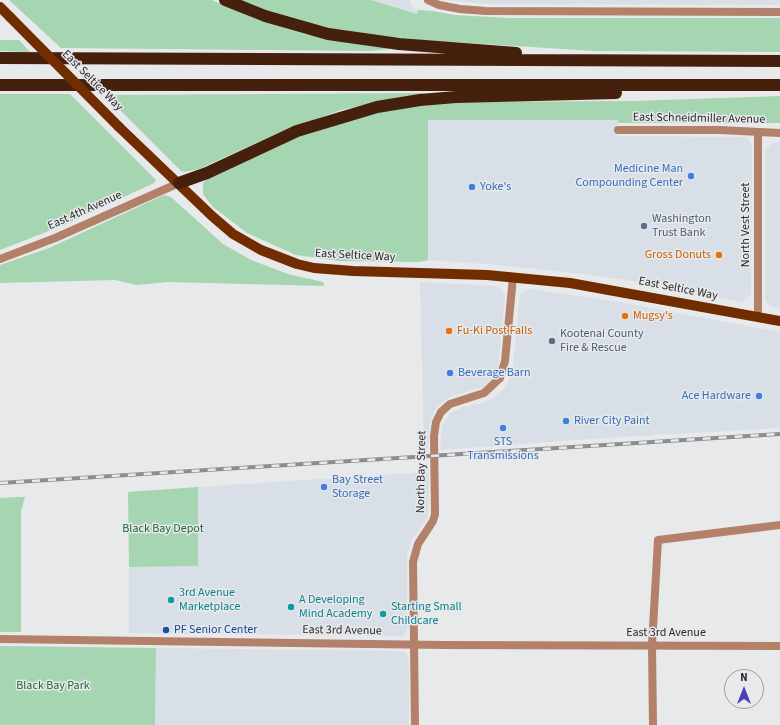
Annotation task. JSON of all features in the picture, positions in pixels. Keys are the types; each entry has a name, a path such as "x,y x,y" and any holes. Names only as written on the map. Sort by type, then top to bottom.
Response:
{"highway":[{"path":"225,0 287,24 328,34 360,39 619,60"},
{"path":"0,58 780,60"},
{"path":"0,85 780,85"},
{"path":"179,183 207,173 249,152 315,124 377,107 403,102 456,97 659,93 780,85"}],"main road":[{"name":"East Seltice Way","path":"0,7 119,127 212,216 233,234 261,250 297,264 314,268 353,271 450,272 513,277 621,291 780,321"}],"street":[{"path":"428,0 439,5 460,10 486,11 780,12"},
{"name":"East Schneidmiller Avenue","path":"618,130 780,133"},
{"name":"North Vest Street","path":"758,132 758,317"},
{"name":"East 4th Avenue","path":"0,259 55,238 179,183"},
{"name":"North Bay Street","path":"415,725 413,562 418,544 433,521 435,514 434,442 436,422 441,412 450,404 484,393 500,378 506,359 513,277"},
{"path":"653,725 652,645 658,540 780,525"},
{"name":"East 3rd Avenue","path":"0,639 780,646"}],"shaded area":[{"path":"371,0 409,0 412,7 418,10 417,14"},
{"path":"447,0 780,0 780,5 485,4"},
{"path":"427,120 618,120 618,136 747,137 752,145 751,295 742,302 653,284 583,274 499,265 428,260"},
{"path":"780,142 780,309 769,305 766,302 765,296 765,151 772,143"},
{"path":"420,282 497,286 503,291 505,296 498,369 494,377 483,387 451,396 439,405 434,411 429,426 428,449 424,450"},
{"path":"531,289 619,302 780,332 780,428 604,438 440,450 442,427 450,413 463,407 483,403 493,398 504,389 508,382 513,366 520,296 522,292"},
{"path":"429,472 428,517 412,540 407,555 407,629 403,636 129,633 129,567 198,566 198,487"},
{"path":"156,648 403,651 407,654 409,660 409,725 155,725"}],"green space":[{"path":"9,0 212,0 258,20 305,34 390,49 372,51 61,48"},
{"path":"237,0 371,0 417,14 418,10 455,15 509,18 780,18 780,52 594,51 421,40 345,32 292,20"},
{"path":"0,40 19,40 30,52 0,51"},
{"path":"428,93 391,99 341,110 280,132 199,169 184,172 181,171 105,95"},
{"path":"0,94 70,94 156,180 154,183 64,225 0,250"},
{"path":"780,96 780,123 618,123 618,120 428,120 428,260 420,262 340,261 296,255 247,233 213,207 203,194 203,183 208,178 315,128 355,117 400,108 454,102 633,101"},
{"path":"164,195 171,197 223,244 251,260 288,274 323,282 324,286 168,282 137,285 115,280 0,283 0,265 49,248"},
{"name":"Black Bay Depot","path":"198,487 198,566 129,567 128,492"},
{"path":"25,497 21,511 21,632 0,632 0,498"},
{"name":"Black Bay Park","path":"0,646 156,648 155,725 0,725"}],"railway":[{"path":"0,483 780,434"}],"place":[{"name":"Medicine Man Compounding Center","path":"691,176"},
{"name":"Yoke's","path":"472,187"},
{"name":"Washington Trust Bank","path":"644,226"},
{"name":"Gross Donuts","path":"719,255"},
{"name":"Mugsy's","path":"625,316"},
{"name":"Fu-Ki Post Falls","path":"449,331"},
{"name":"Kootenai County Fire & Rescue","path":"552,341"},
{"name":"Beverage Barn","path":"450,373"},
{"name":"Ace Hardware","path":"759,396"},
{"name":"River City Paint","path":"566,421"},
{"name":"STS Transmissions","path":"503,428"},
{"name":"Bay Street Storage","path":"324,487"},
{"name":"3rd Avenue Marketplace","path":"171,600"},
{"name":"A Developing Mind Academy","path":"291,607"},
{"name":"Starting Small Childcare","path":"383,614"},
{"name":"PF Senior Center","path":"166,630"}]}
